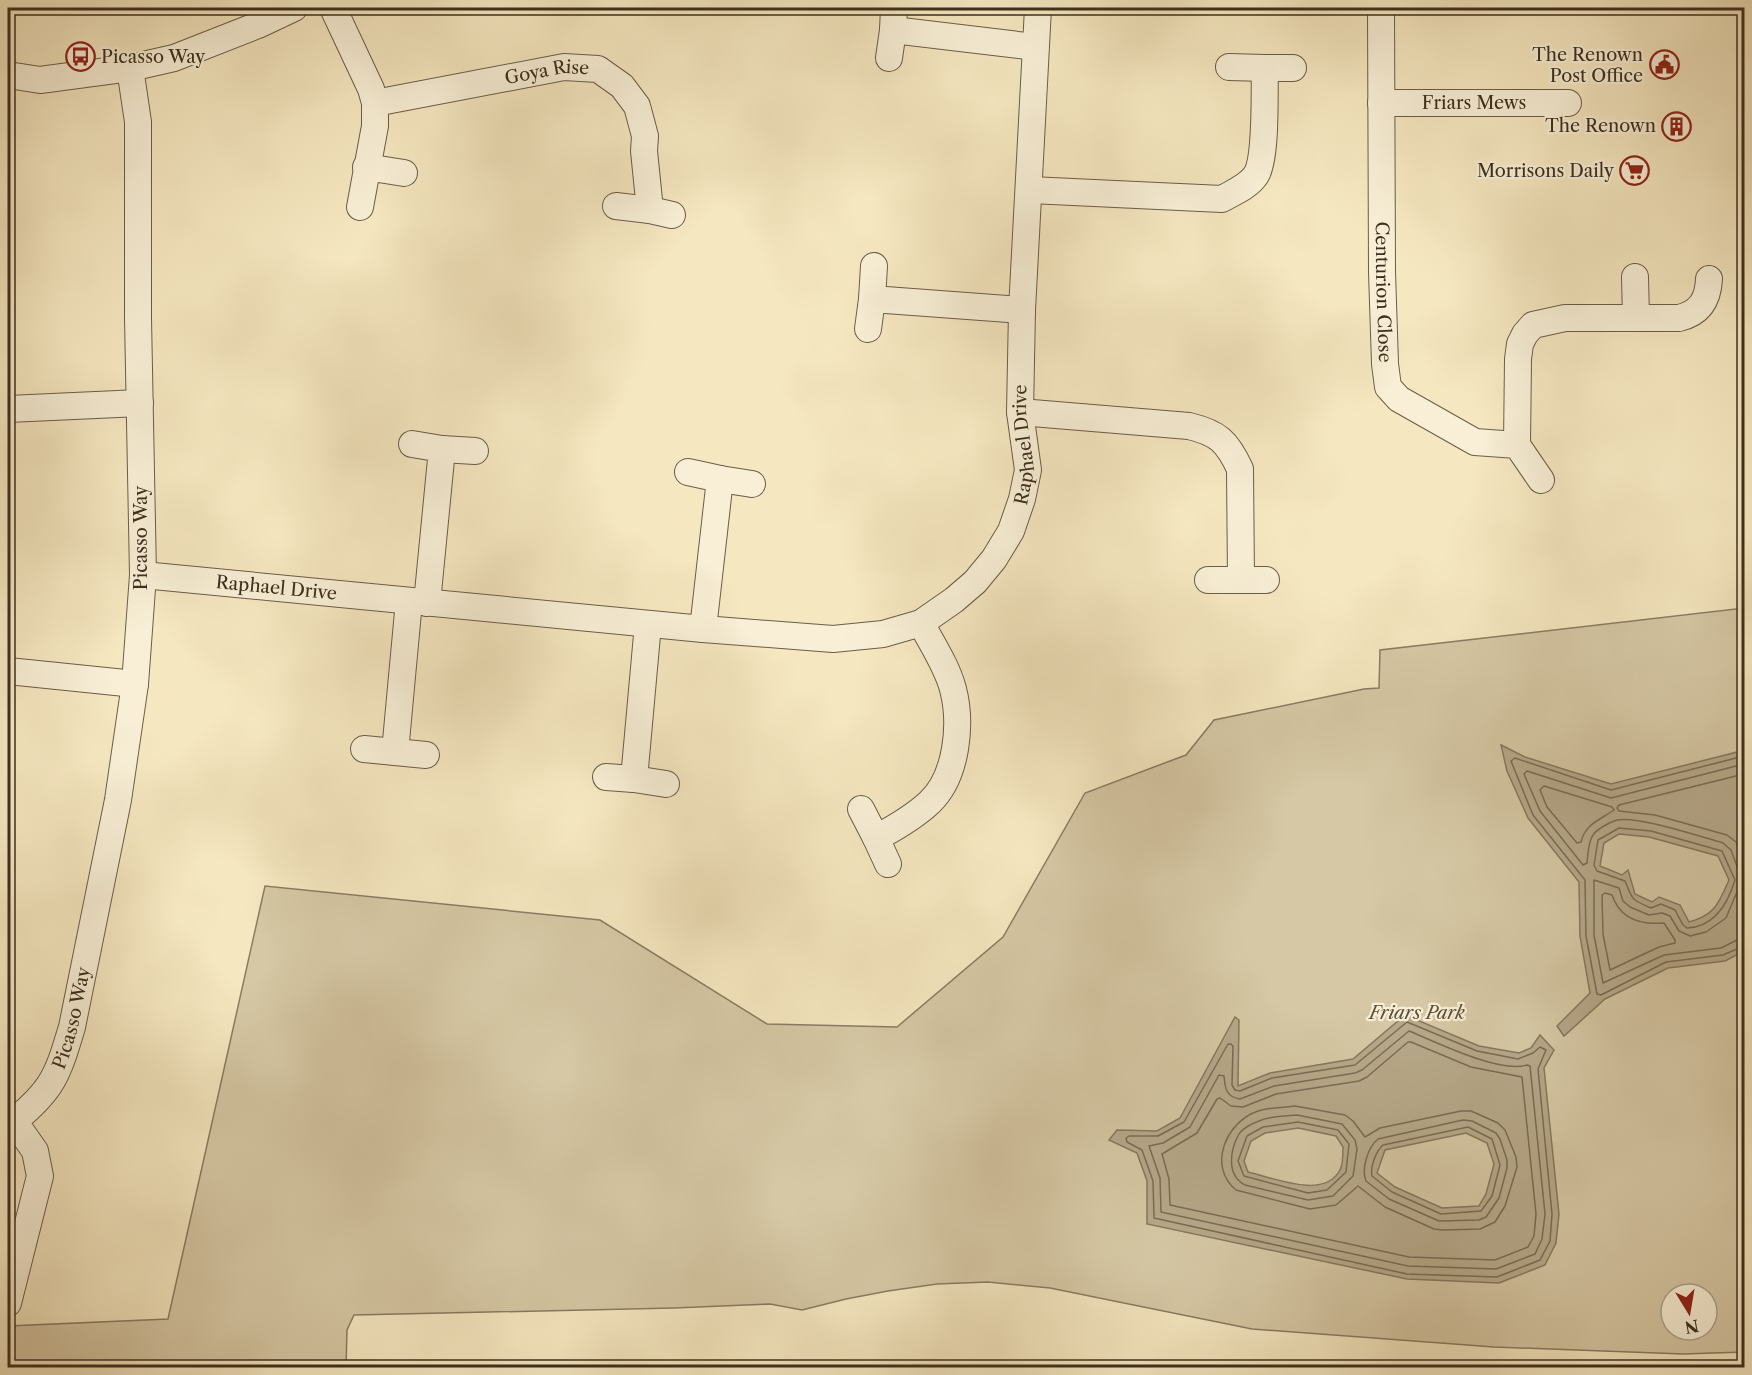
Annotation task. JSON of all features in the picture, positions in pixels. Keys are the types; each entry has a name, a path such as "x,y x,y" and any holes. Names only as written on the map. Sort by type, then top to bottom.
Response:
{"street":[{"path":"8,75 40,80 130,68 183,55 294,8"},
{"path":"333,8 371,89 375,103 375,126 360,207"},
{"name":"Raphael Drive","path":"143,575 648,624 833,639 883,634 921,623 975,582 994,559 1011,531 1022,499 1028,470 1020,412 1022,310 1038,8"},
{"name":"Centurion Close","path":"1381,8 1382,272 1388,387 1399,399 1475,442 1517,445"},
{"path":"889,58 894,19 1035,47"},
{"path":"1229,66 1293,68"},
{"name":"Goya Rise","path":"375,103 564,67 598,69 622,86 638,106 645,136 644,151 661,212 616,206"},
{"name":"Picasso Way","path":"10,1287 40,1176 35,1151 11,1123 36,1103 48,1089 61,1063 72,1027 113,829 135,684 143,575 138,122 130,68"},
{"path":"1030,190 1222,199 1243,188 1257,174 1262,158 1264,68"},
{"name":"Friars Mews","path":"1381,103 1568,103"},
{"path":"366,167 404,173"},
{"path":"868,328 874,266"},
{"path":"1635,277 1636,318"},
{"path":"1540,480 1517,445 1518,359 1520,344 1525,334 1533,325 1565,318 1679,318 1688,316 1704,304 1709,293 1709,279"},
{"path":"872,299 1022,310"},
{"path":"8,409 140,403"},
{"path":"1020,412 1189,426 1211,431 1233,454 1240,469 1241,580"},
{"path":"412,444 475,451"},
{"path":"395,752 441,448"},
{"path":"688,472 752,484"},
{"path":"703,629 720,479"},
{"path":"1208,580 1266,580"},
{"path":"876,838 907,821 932,801 948,774 955,744 957,713 953,688 921,623"},
{"path":"634,779 648,624"},
{"path":"8,671 135,684"},
{"path":"364,749 426,755"},
{"path":"606,777 666,784"},
{"path":"861,810 888,864"}],"green space":[{"name":"Friars Park","path":"1744,608 1744,1352 1683,1354 1494,1347 1252,1329 1050,1288 988,1282 937,1284 888,1291 802,1310 770,1304 354,1315 347,1330 346,1368 8,1367 8,1326 168,1319 265,886 600,920 767,1024 897,1027 1003,937 1085,793 1186,755 1214,720 1364,689 1379,688 1380,650"}],"water":[{"path":"1744,743 1744,951 1725,961 1668,968 1605,999 1564,1036 1557,1026 1590,993 1580,936 1579,882 1528,818 1507,771 1501,745 1525,757 1611,784 1741,751","holes":["1619,834 1649,837 1718,856 1729,880 1719,902 1705,916 1689,922 1680,905 1659,897 1652,902 1635,894 1628,870 1622,875 1600,866 1604,843"]},
{"path":"1405,1015 1479,1046 1519,1053 1531,1048 1540,1035 1554,1050 1544,1068 1559,1214 1556,1243 1545,1265 1499,1283 1407,1279 1147,1224 1147,1181 1137,1153 1109,1140 1117,1130 1157,1131 1180,1118 1235,1017 1239,1020 1238,1086 1270,1073 1353,1059","holes":["1298,1128 1336,1136 1343,1147 1343,1159 1340,1170 1333,1179 1323,1184 1298,1184 1248,1172 1244,1161 1251,1141 1265,1133","1466,1133 1487,1143 1494,1164 1486,1194 1479,1206 1442,1208 1395,1187 1377,1173 1385,1150"]}],"place":[{"name":"Picasso Way","path":"80,57"},
{"name":"The Renown Post Office","path":"1664,65"},
{"name":"The Renown","path":"1677,126"},
{"name":"Morrisons Daily","path":"1635,171"}]}
